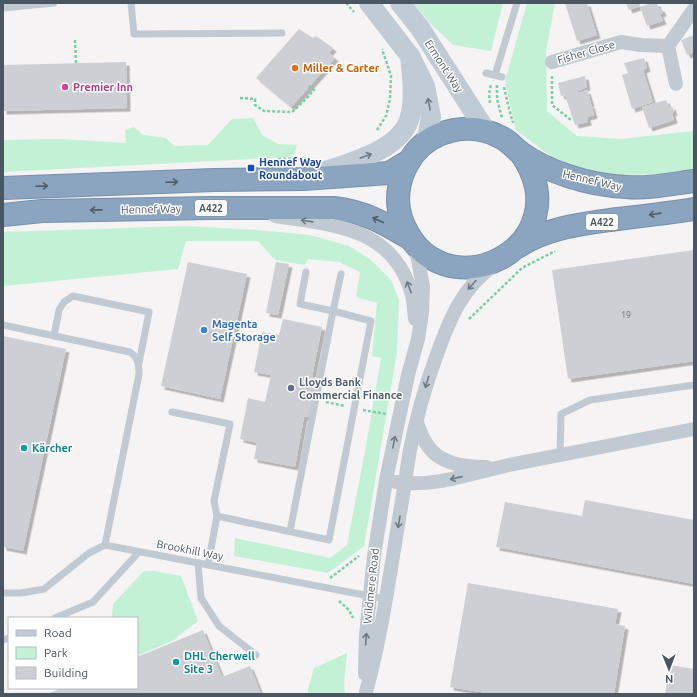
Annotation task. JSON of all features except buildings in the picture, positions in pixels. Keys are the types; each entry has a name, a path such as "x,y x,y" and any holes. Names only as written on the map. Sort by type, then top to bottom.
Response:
{"highway":[{"path":"494,125 499,136 511,143 519,151 533,174 537,201 531,227 524,239 508,254 489,264 462,268 437,260 425,253 413,242 404,227 400,214 398,201 399,187 402,174 409,161 416,151 426,143 439,135 454,130 494,125"},
{"name":"Hennef Way","path":"519,151 550,169 567,176 604,184 626,187 660,186 694,181"},
{"path":"3,188 214,180 303,179 389,173 409,161"},
{"name":"Hennef Way","path":"3,215 42,211 317,207 351,210 382,221 413,242"},
{"name":"A422","path":"508,254 531,238 566,227 694,209"}],"street":[{"name":"Ermont Way","path":"400,3 494,125"},
{"path":"362,9 410,56 425,86 431,117 426,143"},
{"path":"676,84 668,46 694,9"},
{"name":"Fisher Close","path":"552,62 621,42 641,45 668,46"},
{"path":"303,179 379,151 400,136 410,118 413,83 410,56"},
{"path":"211,208 323,223 358,232 372,239 384,248 402,270 412,295 418,339"},
{"name":"Wildmere Road","path":"366,693 365,664 369,596 374,556 386,480 408,375 418,339 422,313 423,286 413,242"},
{"name":"Wildmere Road","path":"366,693 376,651 410,449 429,378 452,314 467,290 488,269 508,254"},
{"path":"416,423 426,444 437,456 452,464 474,467 507,466"},
{"path":"386,480 405,483 432,483 560,455 694,429"}],"lane":[{"path":"3,8 54,3"},
{"path":"131,3 134,34 282,33"},
{"path":"495,75 517,3"},
{"path":"217,516 329,540 371,320 300,304 306,272"},
{"path":"290,532 341,274"},
{"path":"3,593 21,593 44,590 88,553 105,546 139,374 139,363 149,312 73,296 64,302 59,310 54,336"},
{"path":"3,325 130,352 136,356 139,363"},
{"path":"560,455 561,414 590,400 694,385"},
{"path":"172,412 230,424 214,501 217,516 208,565"},
{"name":"Brookhill Way","path":"105,546 385,599"},
{"path":"57,617 93,602 139,552"},
{"path":"198,563 201,598 219,626 256,655"}],"path":[{"path":"346,3 362,9"},
{"path":"75,40 76,63"},
{"path":"374,136 386,116 390,99 390,76 381,46"},
{"path":"552,62 552,105 571,120"},
{"path":"494,125 496,99 495,75"},
{"path":"490,108 489,94 495,75"},
{"path":"495,75 516,130"},
{"path":"240,98 255,100 255,105 264,111 292,112 314,90 309,86"},
{"path":"271,160 310,158"},
{"path":"466,324 469,317 522,268 556,250"},
{"path":"315,585 316,576 328,579 362,554"},
{"path":"338,601 349,610 354,621"}],"green space":[{"path":"413,3 503,3 491,51 453,45 429,22"},
{"path":"527,3 555,3 546,52 547,111 577,136 621,139 694,131 694,172 676,174 597,175 553,158 516,130 505,81"},
{"path":"253,118 262,135 278,144 297,145 294,155 288,157 3,172 3,140 60,139 126,143 125,130 134,127 143,135 166,138 174,146 208,145 232,119"},
{"path":"186,226 310,235 349,246 370,259 391,280 399,300 397,352 364,546 328,573 234,556 235,538 330,558 347,545 381,358 372,356 377,303 356,297 360,272 339,262 308,259 305,265 275,260 258,241 186,241 178,269 3,286 3,232"},
{"path":"144,571 155,571 181,576 198,621 176,639 138,656 138,617 112,617 113,604"},
{"path":"347,653 344,683 345,694 308,694 314,668"}],"place":[{"name":"Miller & Carter","path":"295,68"},
{"name":"Premier Inn","path":"65,87"},
{"name":"Hennef Way Roundabout","path":"251,168"},
{"name":"Magenta Self Storage","path":"204,330"},
{"name":"Lloyds Bank Commercial Finance","path":"291,388"},
{"name":"Kärcher","path":"24,448"},
{"name":"DHL Cherwell Site 3","path":"176,662"}]}
